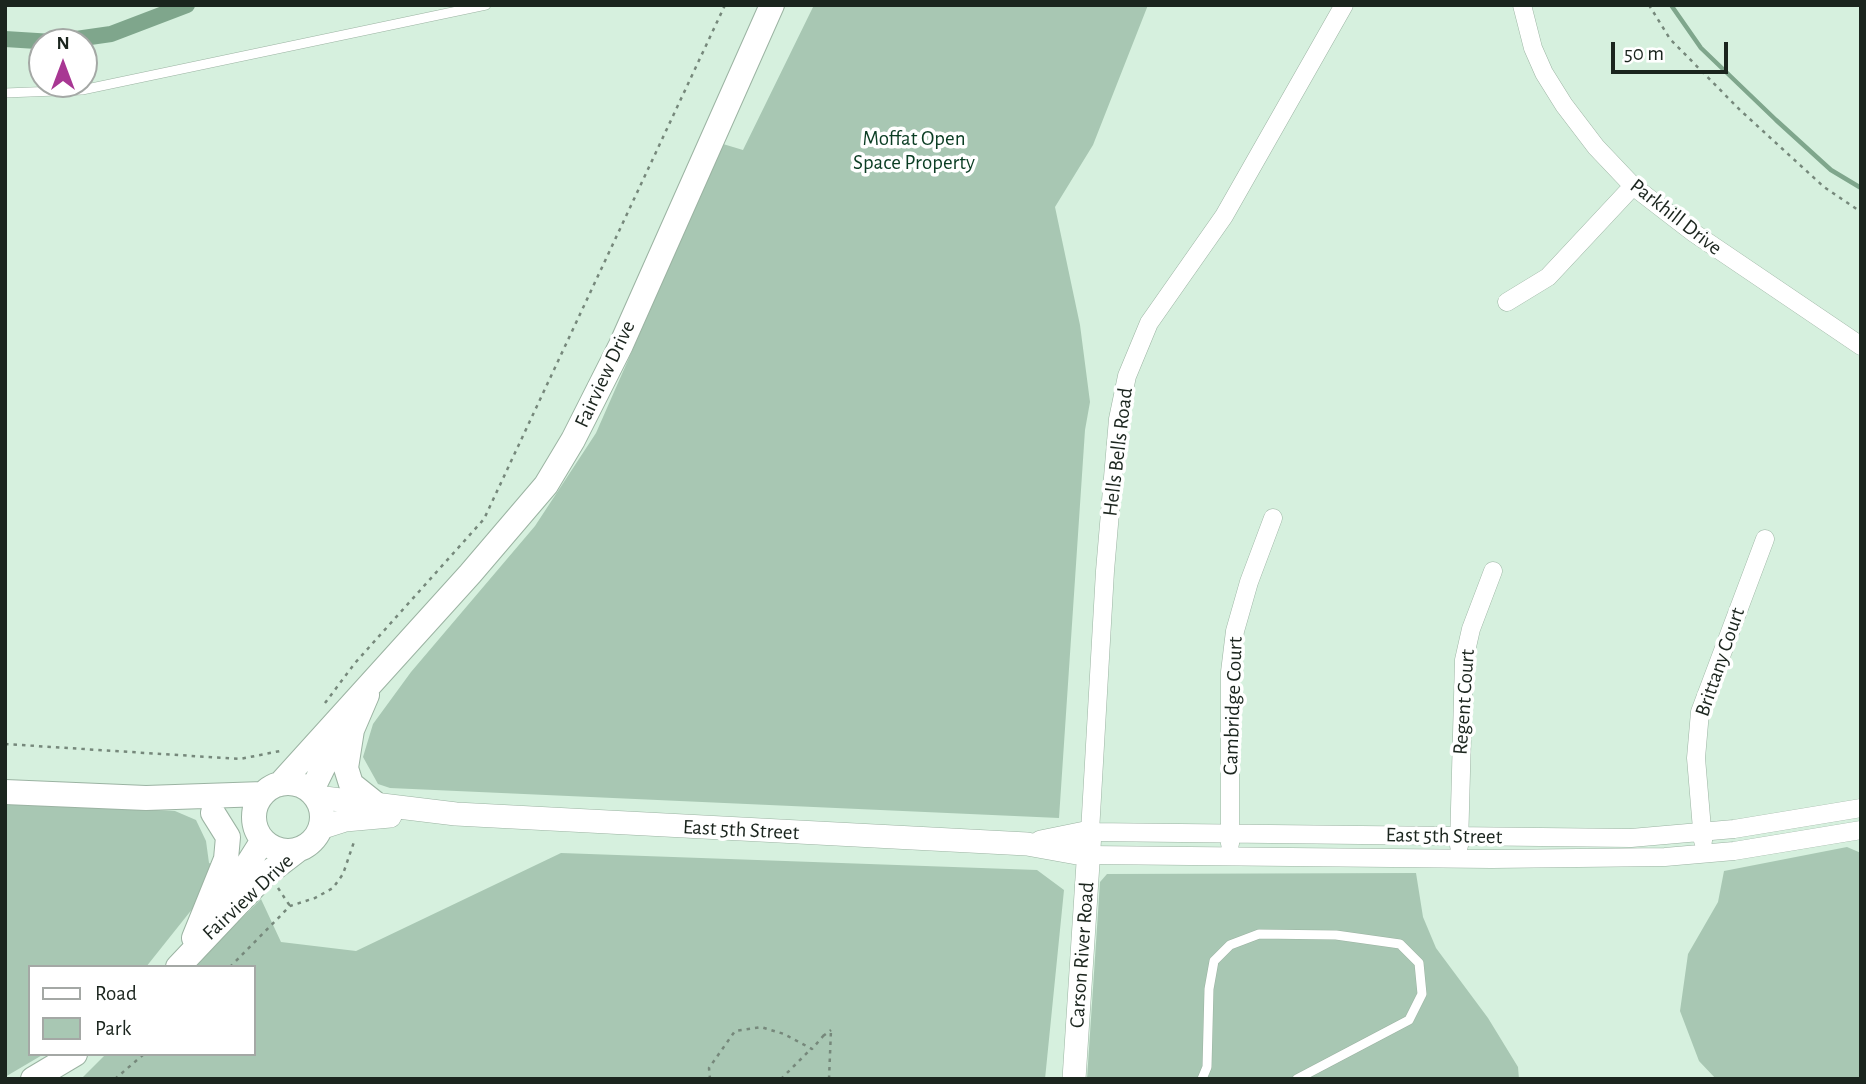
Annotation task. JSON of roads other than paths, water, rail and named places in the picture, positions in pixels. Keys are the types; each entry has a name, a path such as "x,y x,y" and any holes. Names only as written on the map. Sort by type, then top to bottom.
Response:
{"main road":[{"name":"Fairview Drive","path":"272,789 532,503 573,440 621,345 772,5"},
{"name":"Fairview Drive","path":"314,794 323,763 367,685"},
{"path":"367,685 352,730 346,768 351,785 376,804"},
{"path":"5,792 146,798 272,789 294,783 314,794 322,809 320,828 314,839 298,850 279,850 238,819 146,798"},
{"path":"259,834 254,811 272,789"},
{"path":"187,956 212,900 226,859 228,837 214,813"},
{"name":"Fairview Drive","path":"187,956 259,834"},
{"name":"Fairview Drive","path":"187,956 264,876 298,850"},
{"path":"33,1079 72,1056"}],"street":[{"name":"Hells Bells Road","path":"1090,832 1105,571 1118,419 1128,376 1149,323 1224,216 1344,5"},
{"name":"Parkhill Drive","path":"1522,5 1533,48 1544,73 1564,105 1596,146 1633,186 1694,233 1861,346"},
{"path":"1507,302 1548,276 1633,186"},
{"name":"Cambridge Court","path":"1230,857 1230,672 1235,631 1249,582 1273,518"},
{"name":"Brittany Court","path":"1703,854 1696,758 1700,712 1765,539"},
{"name":"Regent Court","path":"1459,858 1464,660 1471,629 1493,572"},
{"name":"East 5th Street","path":"314,794 456,814 1027,844 1088,855 1459,858 1703,854 1861,830"},
{"name":"East 5th Street","path":"1027,844 1090,832 1630,838 1734,830 1861,808"},
{"name":"East 5th Street","path":"320,828 356,818 456,814"},
{"name":"Carson River Road","path":"1074,1079 1090,832"}],"lane":[{"path":"5,93 82,90 486,5"},
{"path":"1202,1079 1207,1067 1209,989 1214,961 1230,945 1259,934 1336,935 1400,944 1419,963 1422,994 1409,1020 1297,1079"}],"waterway":[{"path":"98,36 111,34 187,5"},
{"path":"1671,5 1701,48 1831,170 1861,188"},
{"path":"5,39 28,40"}],"park label":[{"name":"Moffat Open Space Property","path":"914,151"}]}
